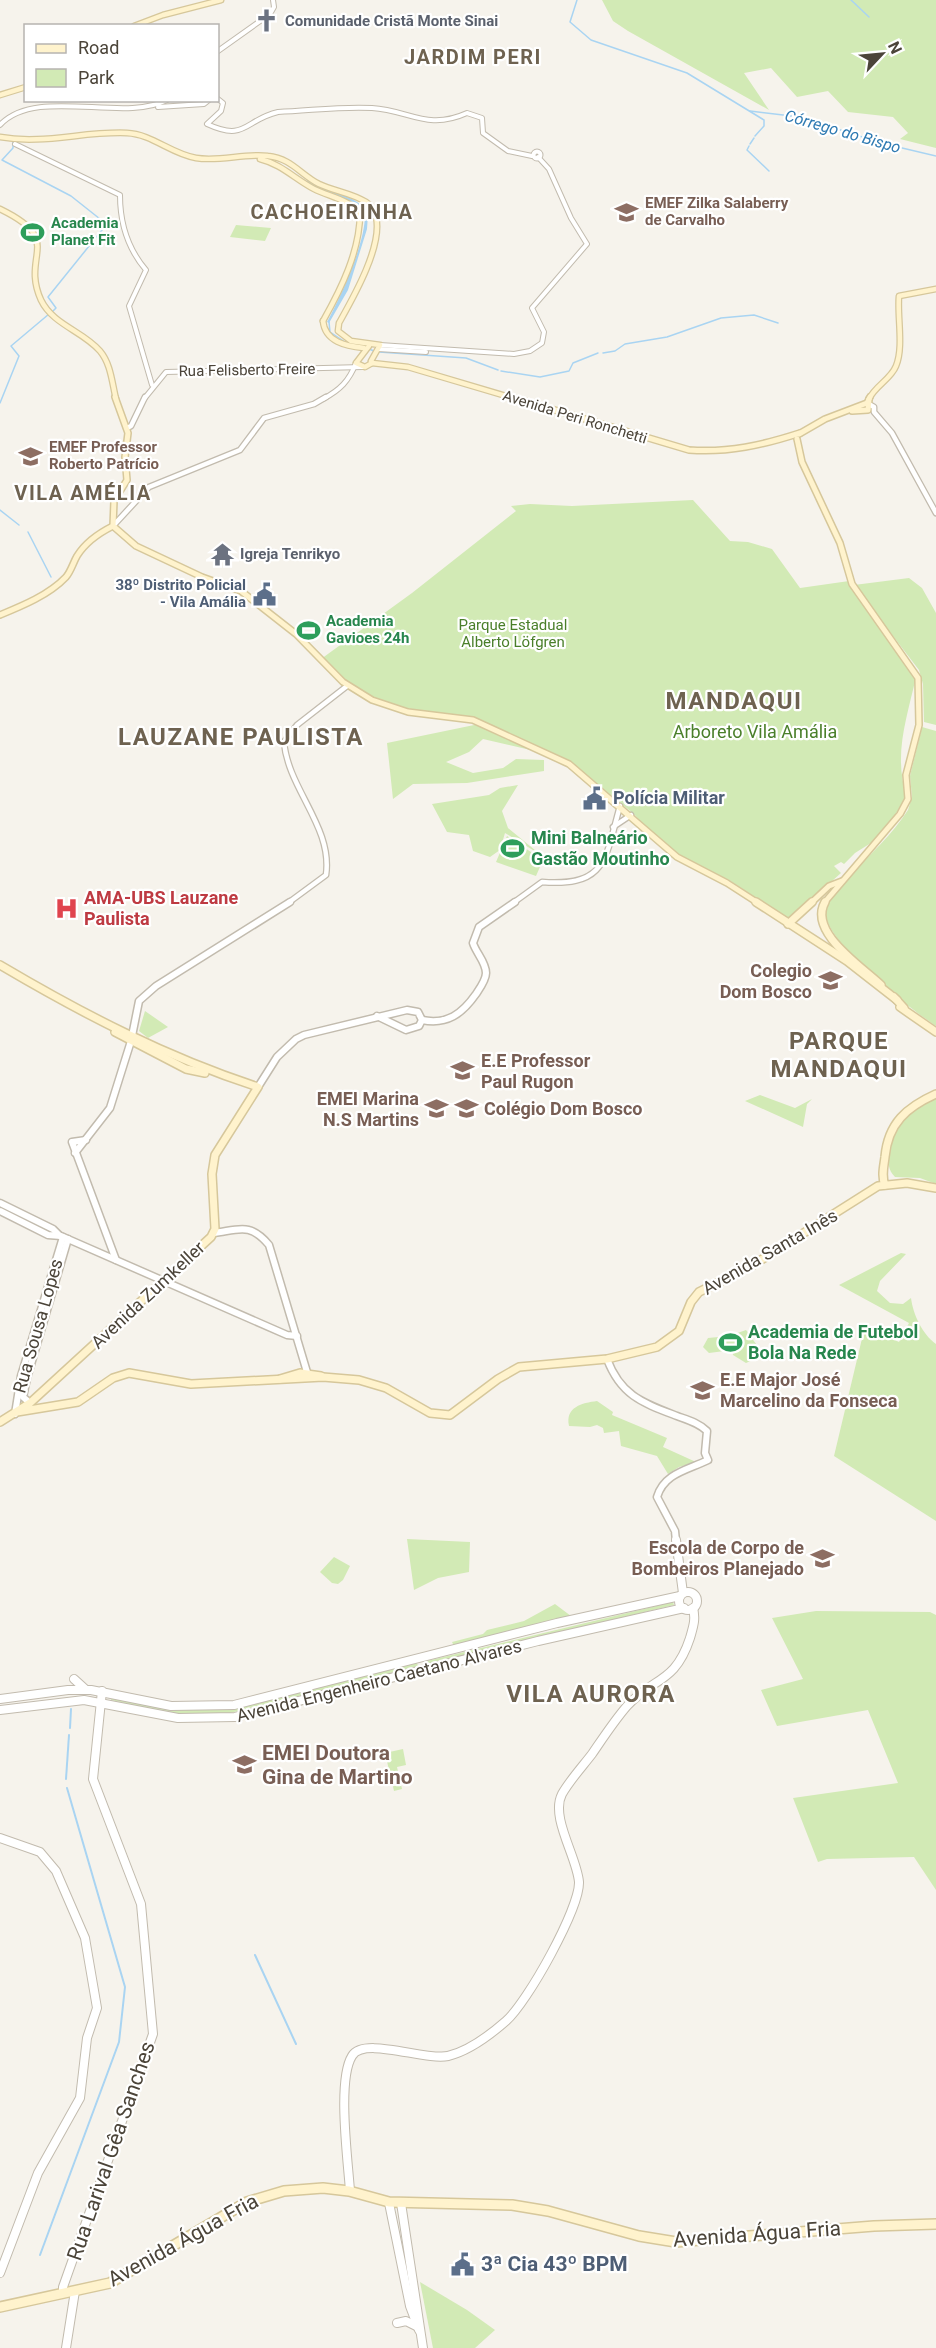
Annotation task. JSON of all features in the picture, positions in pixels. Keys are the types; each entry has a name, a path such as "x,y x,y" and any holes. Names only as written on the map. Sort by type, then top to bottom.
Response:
{"main road":[{"path":"130,24 160,13 210,0"},
{"path":"139,24 163,15 221,0"},
{"path":"0,93 24,87"},
{"path":"21,143 133,134 149,138 194,158 263,155 280,158 296,165 319,184 367,203 377,215 376,230 366,270 339,323 338,331"},
{"path":"0,139 21,143 130,136 147,140 189,160 262,159 286,168 313,189 350,203 360,213 360,226 343,280 323,321 325,332 336,341 353,347 379,347 371,362 363,367 353,347"},
{"path":"286,168 296,165"},
{"path":"295,175 306,174"},
{"path":"0,209 26,222 36,235 39,246 37,284 44,305 61,322 101,352 112,378 116,401 127,428 125,459 128,480 114,501 113,526"},
{"path":"876,990 822,924 821,908 900,814 908,799 906,775 919,725 919,681 893,640 852,584 840,543 802,462 800,437 825,419 867,405 873,391 896,368 902,325 898,307 900,296 936,289"},
{"path":"323,321 329,325 339,323"},
{"path":"325,332 330,328 338,331 345,338 369,346"},
{"path":"358,361 369,346"},
{"name":"Avenida Peri Ronchetti","path":"358,361 385,363 420,370 689,450 720,452 800,437"},
{"path":"0,615 59,582 69,572 86,546 103,531 113,526"},
{"path":"113,526 136,546 202,577 241,591 297,634 347,686 377,703 392,708 465,718 487,725 573,767 677,856 727,883 861,969 904,1008"},
{"path":"788,924 831,885 843,881"},
{"path":"825,891 836,888"},
{"path":"0,965 112,1030 132,1038 186,1069 222,1076 258,1087"},
{"path":"861,969 876,990 936,1032"},
{"path":"870,981 897,1000"},
{"name":"Avenida Zumkeller","path":"16,1413 165,1281 213,1233 212,1174 215,1155 258,1087"},
{"path":"936,1094 913,1105 893,1122 886,1142 882,1180 887,1184 915,1184 936,1188"},
{"name":"Avenida Santa Inês","path":"16,1413 80,1401 113,1378 125,1374 191,1384 315,1375 373,1383 430,1413 446,1416 455,1413 498,1379 519,1367 607,1359 650,1350 665,1343 679,1331 691,1302 699,1292 753,1265 887,1184"},
{"name":"Avenida Santa Inês","path":"30,1403 56,1406"},
{"path":"0,1422 16,1413"},
{"name":"Avenida Água Fria","path":"0,2307 114,2282 223,2216 268,2194 300,2189 350,2191 389,2203 518,2205 576,2217 648,2239 676,2242 862,2227 936,2224"}],"street":[{"path":"219,50 270,14 274,7 273,0"},
{"path":"219,100 223,103 222,109 207,123 231,133 244,130 264,116 278,111 373,108 409,119 434,121 474,114 482,119 483,133 502,148 512,153 538,157 549,169 571,218 587,245 532,308 544,332 543,340 537,347 514,354 379,347"},
{"path":"154,107 164,102"},
{"path":"0,125 16,114 50,107 90,105 134,110 206,102"},
{"path":"161,104 176,106"},
{"path":"21,143 120,195 120,207 130,246 146,270 129,306 152,385"},
{"path":"113,526 123,518 133,500 149,487 244,447 264,418 321,401 342,388 358,361"},
{"name":"Rua Felisberto Freire","path":"127,428 131,426 143,397 166,372 358,361"},
{"path":"867,405 892,433 936,513"},
{"path":"75,1153 110,1108 132,1038 139,1001 156,986 304,893 326,874 328,862 324,846 289,767 284,741 297,725 347,686"},
{"path":"377,1016 406,1030 420,1026 422,1020 436,1023 456,1017 482,985 486,970 473,943 479,927 542,882 567,884 585,879 597,872 605,857 620,806"},
{"path":"613,827 631,815"},
{"path":"616,818 623,820"},
{"name":"Avenida Zumkeller","path":"258,1087 280,1052 297,1038 407,1010 418,1012 422,1020"},
{"path":"88,1139 72,1142 116,1260"},
{"path":"0,1203 53,1229 64,1238"},
{"path":"0,1211 48,1234 64,1238 287,1335 297,1336"},
{"path":"213,1233 235,1228 253,1230 264,1239 272,1252 297,1336 315,1375"},
{"name":"Rua Sousa Lopes","path":"16,1413 64,1238"},
{"path":"350,2191 346,2074 352,2055 361,2048 371,2047 436,2056 452,2055 496,2028 520,2007 557,1938 578,1891 578,1877 559,1810 561,1796 628,1705 675,1671 685,1653 696,1618 679,1602 682,1594 675,1532 657,1497 662,1486 670,1477 708,1460 705,1429 629,1395 614,1380 607,1359"},
{"name":"Rua Sousa Lopes","path":"20,1396 30,1403"},
{"path":"682,1594 691,1593 697,1598 696,1605 688,1608"},
{"name":"Avenida Engenheiro Caetano Alvares","path":"0,1699 85,1690 102,1691 171,1706 234,1705 682,1594"},
{"name":"Avenida Engenheiro Caetano Alvares","path":"0,1710 71,1701 101,1702 178,1718 235,1717 595,1627 688,1608"},
{"path":"420,1658 424,1670"},
{"path":"74,1679 85,1690"},
{"path":"101,1702 102,1691"},
{"path":"35,1694 35,1706"},
{"name":"Rua Larival Gêa Sanches","path":"63,2293 153,2034 141,1904 93,1779 101,1702"},
{"path":"0,1838 40,1852 56,1871 85,1938 97,2008 87,2038 80,2098 38,2173 0,2274"},
{"path":"389,2203 410,2306 423,2348"},
{"path":"401,2203 420,2317 419,2330"},
{"path":"66,2348 75,2291"},
{"path":"397,2323 406,2321 419,2330"}],"green space":[{"path":"602,0 936,0 936,148 900,139 908,133 893,117 848,112 828,91 797,97 771,68 744,73 769,110 628,31 613,21"},
{"path":"236,225 271,228 265,241 230,237"},
{"name":"Parque Estadual Alberto Löfgren","path":"693,500 730,541 748,542 772,549 800,588 849,581 916,677 905,723 901,753 903,784 908,799 903,802 882,836 855,853 844,864 841,862 834,866 841,873 791,918 786,918 729,880 670,856 633,813 573,767 480,722 439,717 381,703 348,685 321,659 412,593 516,511 511,506 530,504 572,506"},
{"path":"909,578 922,588 936,613 936,725 924,722 923,684 919,670 854,585"},
{"path":"479,724 535,751 483,739 469,752 446,762 473,773 503,768 516,759 544,760 544,771 467,783 413,784 393,799 387,743"},
{"path":"922,727 936,731 936,1026 867,971 834,934 826,917 826,904 837,889 888,836 908,810 912,797 910,776"},
{"path":"518,785 502,811 508,828 541,855 505,833 500,850 490,857 473,851 469,835 447,832 432,804 489,795 500,788"},
{"name":"Mini Balneário Gastão Moutinho","path":"507,836 543,860 536,876 496,862"},
{"path":"145,1011 168,1027 148,1038 139,1031"},
{"path":"760,1095 795,1108 812,1099 807,1104 803,1127 745,1101"},
{"path":"936,1098 936,1184 920,1178 895,1177 891,1172 889,1154 898,1126 910,1112"},
{"path":"901,1253 906,1254 880,1281 877,1291 890,1303 903,1304 911,1298 919,1323 926,1335 936,1344 936,1521 834,1456 865,1326 899,1342 909,1323 839,1285"},
{"name":"Academia de Futebol Bola Na Rede","path":"746,1330 764,1355 746,1363 733,1355 732,1350 709,1353 703,1347 708,1338 729,1336"},
{"path":"597,1401 613,1412 612,1415 667,1438 663,1447 696,1462 679,1467 668,1474 657,1456 621,1446 619,1431 604,1433 603,1428 597,1425 569,1426 568,1420 572,1410 580,1405"},
{"path":"407,1539 470,1542 469,1572 438,1578 414,1590"},
{"path":"334,1557 350,1566 343,1580 338,1584 332,1583 320,1572"},
{"path":"673,1602 674,1605 428,1664 427,1661"},
{"path":"555,1604 571,1616 454,1646 452,1642 524,1621"},
{"path":"816,1611 930,1612 936,1615 936,1890 914,1857 827,1859 818,1862 793,1798 898,1783 868,1710 777,1726 761,1690 803,1679 772,1618"},
{"path":"417,1663 418,1666 230,1713 169,1713 111,1700 111,1697 170,1710 229,1710"},
{"path":"403,1749 406,1765 397,1767 402,1789 394,1791 385,1753"},
{"path":"420,2282 495,2330 475,2348 433,2348"}],"water":[{"path":"306,179 321,188 356,201 368,214 367,229 348,290 329,323 327,322 357,255 365,215 352,203 316,188"}],"waterway":[{"path":"577,0 570,22 591,40 687,73 764,120 764,126 755,136"},
{"path":"851,0 869,17"},
{"name":"Córrego do Bispo","path":"750,111 800,117 881,143 936,156"},
{"path":"750,144 754,138"},
{"path":"13,141 13,148 2,160 71,196 100,219 102,230 48,297 56,308 53,311"},
{"path":"749,146 747,150 769,171"},
{"path":"0,403 19,356 11,346 49,314"},
{"path":"603,353 615,351 625,344 667,337 721,318 754,315 778,323"},
{"path":"329,322 330,332 345,342"},
{"path":"369,349 374,351"},
{"path":"379,352 466,358 498,370"},
{"path":"501,371 540,377 569,371 573,363 598,353"},
{"path":"0,510 19,525"},
{"path":"28,532 51,577"},
{"path":"70,1728 71,1709"},
{"path":"66,1779 69,1735"},
{"path":"40,2255 119,2042 125,1987 67,1788"},
{"path":"255,1955 296,2044"}],"place":[{"name":"Comunidade Cristã Monte Sinai","path":"267,21"},
{"name":"EMEF Zilka Salaberry de Carvalho","path":"627,212"},
{"name":"Academia Planet Fit","path":"33,232"},
{"name":"EMEF Professor Roberto Patrício","path":"31,456"},
{"name":"Igreja Tenrikyo","path":"222,554"},
{"name":"38º Distrito Policial - Vila Amália","path":"264,594"},
{"name":"Academia Gavioes 24h","path":"308,630"},
{"name":"Polícia Militar","path":"595,798"},
{"name":"Mini Balneário Gastão Moutinho","path":"513,848"},
{"name":"AMA-UBS Lauzane Paulista","path":"66,908"},
{"name":"Colegio Dom Bosco","path":"830,981"},
{"name":"E.E Professor Paul Rugon","path":"463,1071"},
{"name":"EMEI Marina N.S Martins","path":"437,1109"},
{"name":"Colégio Dom Bosco","path":"466,1109"},
{"name":"Academia de Futebol Bola Na Rede","path":"730,1342"},
{"name":"E.E Major José Marcelino da Fonseca","path":"702,1390"},
{"name":"Escola de Corpo de Bombeiros Planejado","path":"822,1558"},
{"name":"EMEI Doutora Gina de Martino","path":"244,1765"},
{"name":"3ª Cia 43º BPM","path":"463,2264"}],"district":[{"name":"JARDIM PERI","path":"473,57"},
{"name":"CACHOEIRINHA","path":"332,212"},
{"name":"VILA AMÉLIA","path":"83,493"},
{"name":"MANDAQUI","path":"734,701"},
{"name":"LAUZANE PAULISTA","path":"241,737"},
{"name":"PARQUE MANDAQUI","path":"839,1055"},
{"name":"VILA AURORA","path":"591,1694"}],"park label":[{"name":"Arboreto Vila Amália","path":"755,732"}]}
